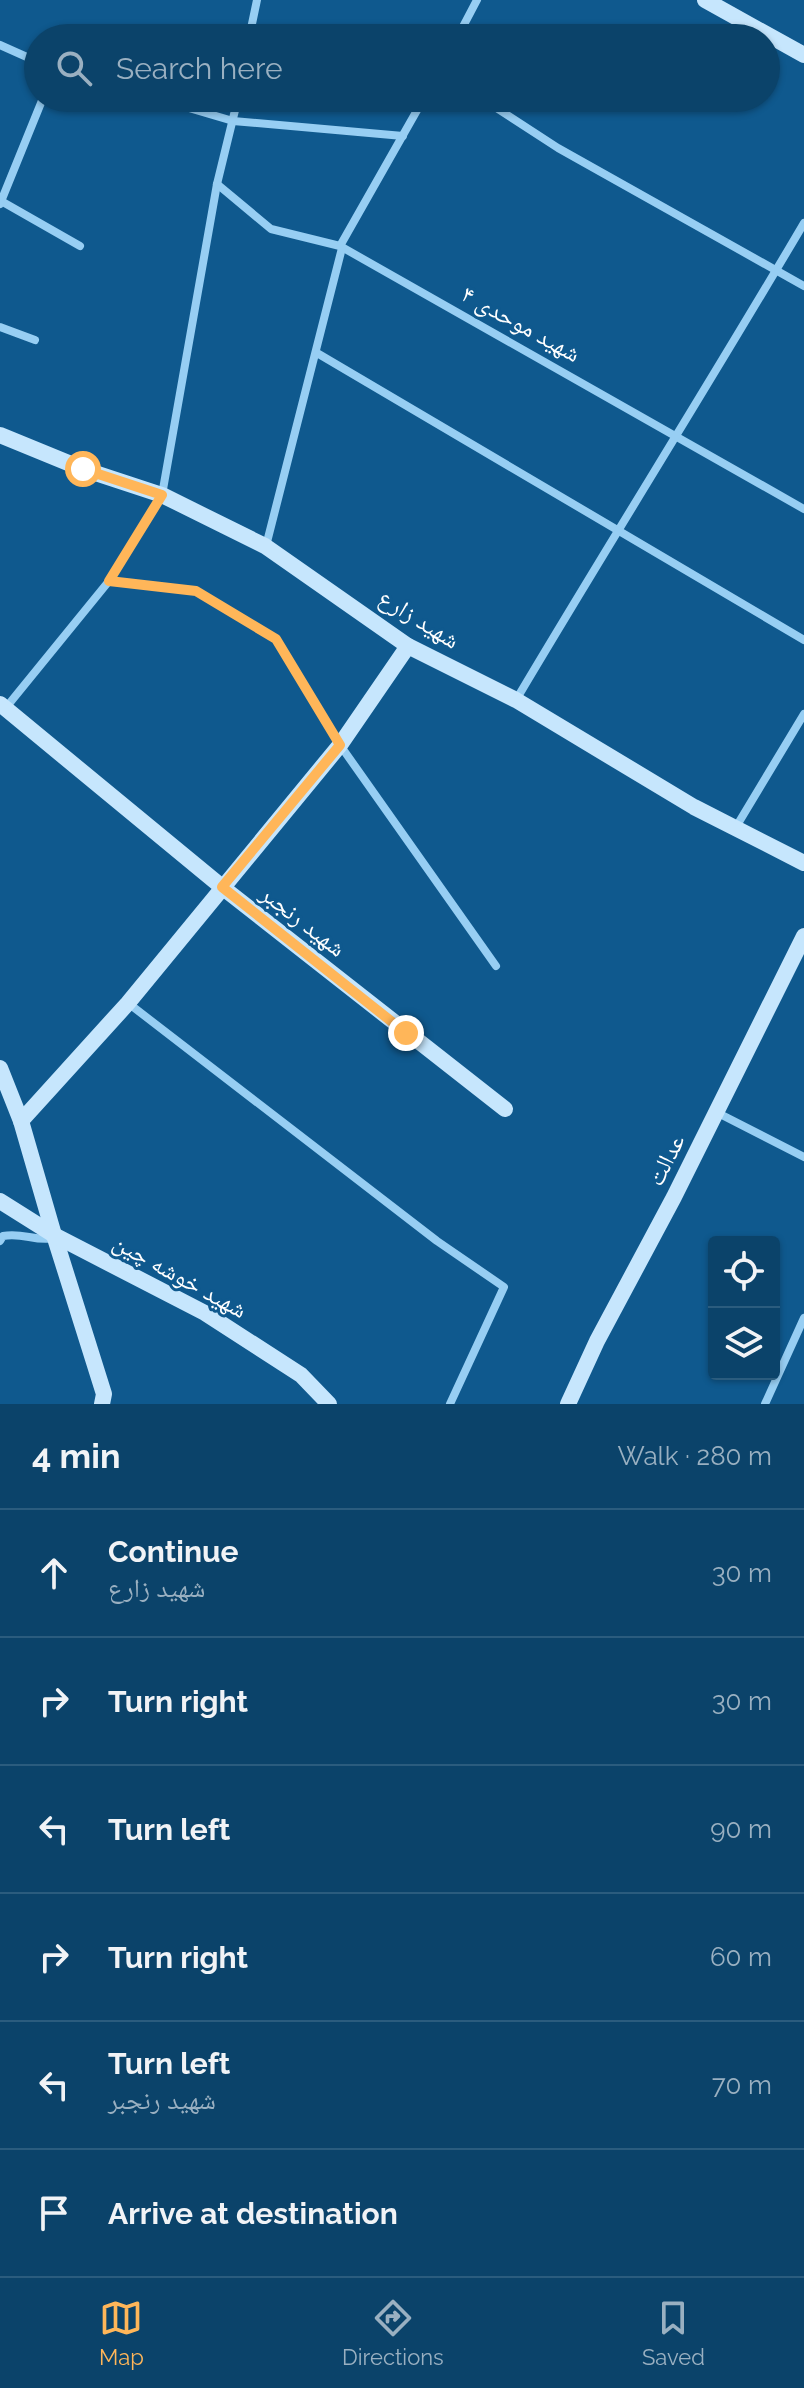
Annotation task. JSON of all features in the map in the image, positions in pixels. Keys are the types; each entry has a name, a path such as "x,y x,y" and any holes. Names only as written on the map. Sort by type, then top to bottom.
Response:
{"street":[{"path":"252,24 257,0"},
{"path":"464,24 477,0"},
{"path":"705,0 753,24"},
{"path":"780,38 801,48"},
{"path":"0,45 24,56"},
{"path":"37,112 1,202 80,246"},
{"path":"202,112 233,121 403,136"},
{"path":"1,708 109,581 162,495 217,184 235,112"},
{"path":"265,546 317,353 340,246 416,112"},
{"path":"503,112 558,148 804,286"},
{"name":"شهید موحدی ۴","path":"217,184 271,229 340,246 804,509"},
{"path":"516,700 617,528 678,435 804,223"},
{"path":"0,327 35,340"},
{"path":"317,353 804,640"},
{"name":"شهید زارع","path":"0,435 83,469 162,495 265,546 408,646 516,700 694,807 804,863"},
{"path":"109,581 196,591 276,639 340,745 496,966"},
{"path":"21,1121 128,1003 340,745 408,646"},
{"name":"شهید رنجبر","path":"1,708 222,887 505,1109"},
{"path":"736,827 804,714"},
{"name":"عدالت","path":"568,1404 597,1341 674,1197 804,936"},
{"path":"128,1003 437,1241 504,1287 450,1404"},
{"path":"0,1068 21,1121 104,1394 102,1404"},
{"path":"716,1112 804,1157"},
{"name":"شهید خوشه چین","path":"0,1201 54,1237 205,1313 301,1375 329,1404"},
{"path":"0,1241 3,1236 17,1233 43,1241 54,1237"},
{"path":"765,1404 804,1318"}],"route":[{"path":"83,469 162,495 109,581 196,591 276,639 340,745 222,887 406,1033"}]}
